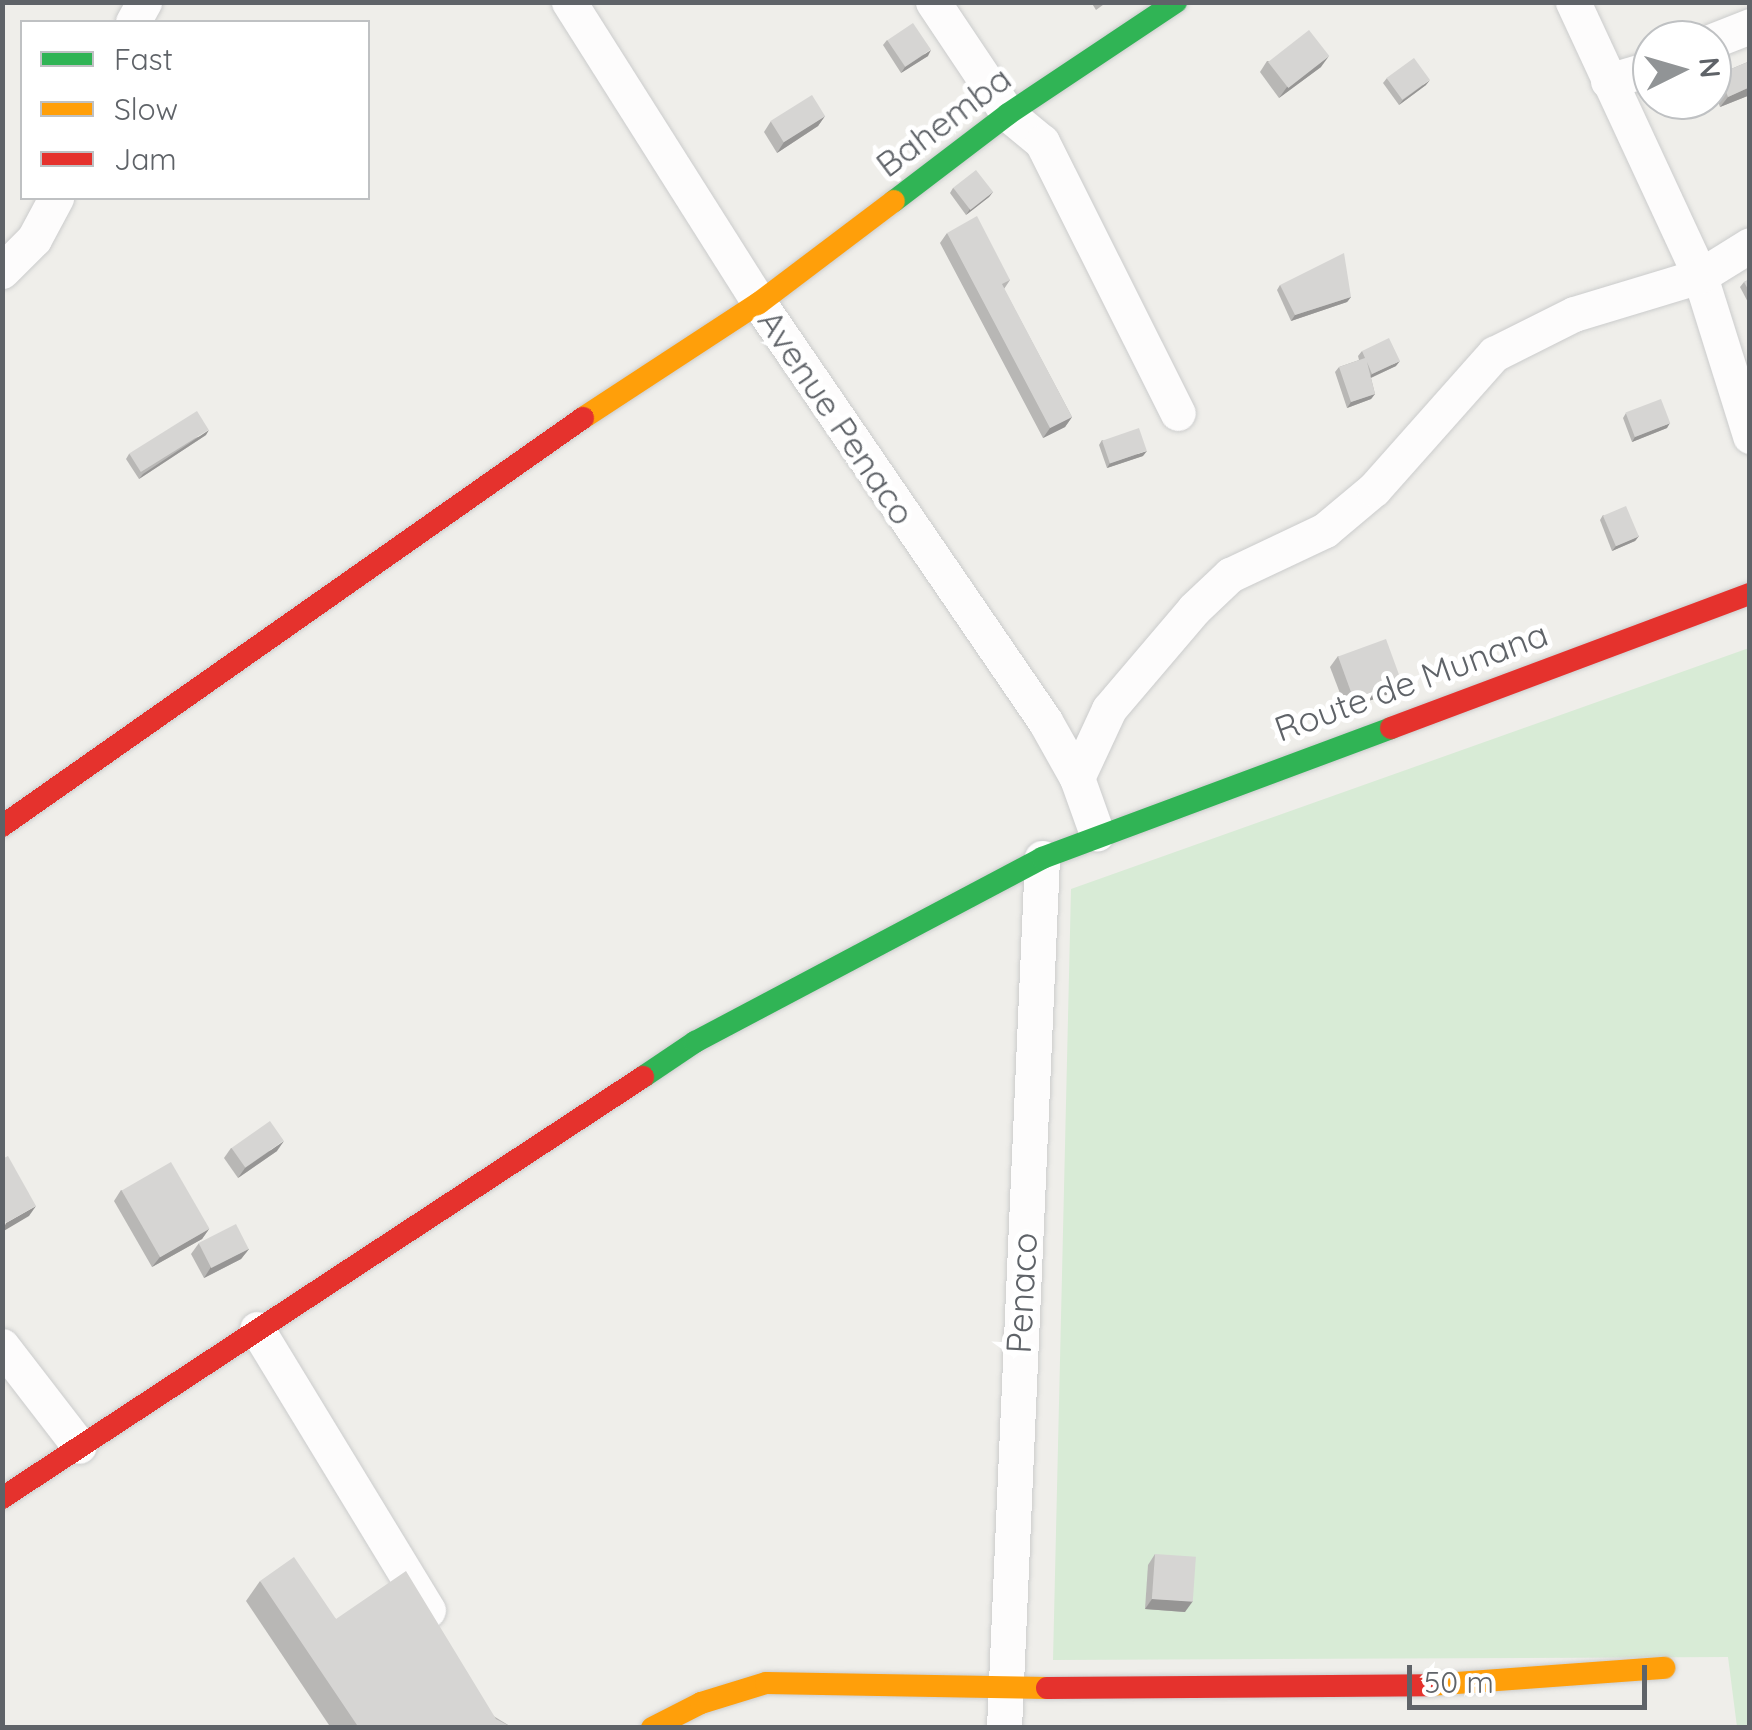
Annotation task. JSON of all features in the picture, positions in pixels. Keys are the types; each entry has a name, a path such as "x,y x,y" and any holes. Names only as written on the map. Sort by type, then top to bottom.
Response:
{"street":[{"name":"Avenue Penaco","path":"569,2 759,304 1045,721 1077,778 1097,834"},
{"path":"933,2 1008,114 1042,142 1178,413"},
{"name":"Bahemba","path":"2,826 474,490 759,304 1008,114 1176,2"},
{"path":"1573,2 1737,347 1750,436"},
{"path":"1608,82 1632,74"},
{"path":"2,271 34,239 55,200"},
{"path":"1077,778 1108,709 1194,609 1230,575 1325,530 1362,499 1494,354 1574,314 1700,276 1750,245"},
{"name":"Route de Munana","path":"2,1498 695,1042 1042,858 1097,834 1750,594"},
{"name":"Penaco","path":"1004,1728 1003,1682 1042,858"},
{"path":"256,1329 449,1644"},
{"path":"2,1346 79,1446"},
{"path":"652,1728 701,1703 766,1683 1003,1682 1187,1690 1432,1686 1664,1668"}],"green space":[{"path":"1749,648 1749,1727 1737,1727 1728,1657 1053,1660 1071,889"}],"building":[{"path":"913,23 931,50 905,67 887,40"},
{"path":"1309,30 1329,56 1288,88 1268,62"},
{"path":"1414,58 1430,80 1402,100 1386,78"},
{"path":"1750,61 1750,87 1732,95 1732,69"},
{"path":"812,95 825,116 784,142 770,121"},
{"path":"976,170 993,192 970,210 953,188"},
{"path":"977,216 1010,280 1002,284 1072,417 1050,428 947,233"},
{"path":"1344,253 1351,297 1295,315 1280,285"},
{"path":"1389,338 1400,361 1372,374 1367,362 1375,394 1351,402 1339,367 1365,358 1362,351"},
{"path":"1661,399 1670,423 1635,437 1626,413"},
{"path":"197,411 209,430 141,472 129,453"},
{"path":"1139,428 1147,451 1110,463 1102,441"},
{"path":"1626,506 1639,536 1616,546 1603,516"},
{"path":"1386,639 1401,681 1353,699 1338,656"},
{"path":"270,1121 284,1141 245,1168 231,1148"},
{"path":"8,1156 36,1206 6,1223 2,1217 2,1159"},
{"path":"171,1162 209,1229 160,1257 122,1190"},
{"path":"236,1224 249,1249 211,1268 199,1243"},
{"path":"1155,1554 1196,1557 1193,1602 1152,1599"},
{"path":"294,1557 336,1619 406,1571 496,1719 513,1728 359,1728 260,1581"}],"traffic: fast":[{"path":"894,201 1008,114 1176,2"},
{"path":"643,1077 695,1042 1042,858 1391,728"}],"traffic: slow":[{"path":"583,418 759,303 894,201"},
{"path":"1430,1685 1664,1668"},
{"path":"652,1728 701,1703 766,1683 1047,1688"}],"traffic: jam":[{"path":"2,826 583,418"},
{"path":"1391,728 1750,594"},
{"path":"2,1498 643,1077"},
{"path":"1047,1688 1430,1685"}]}
